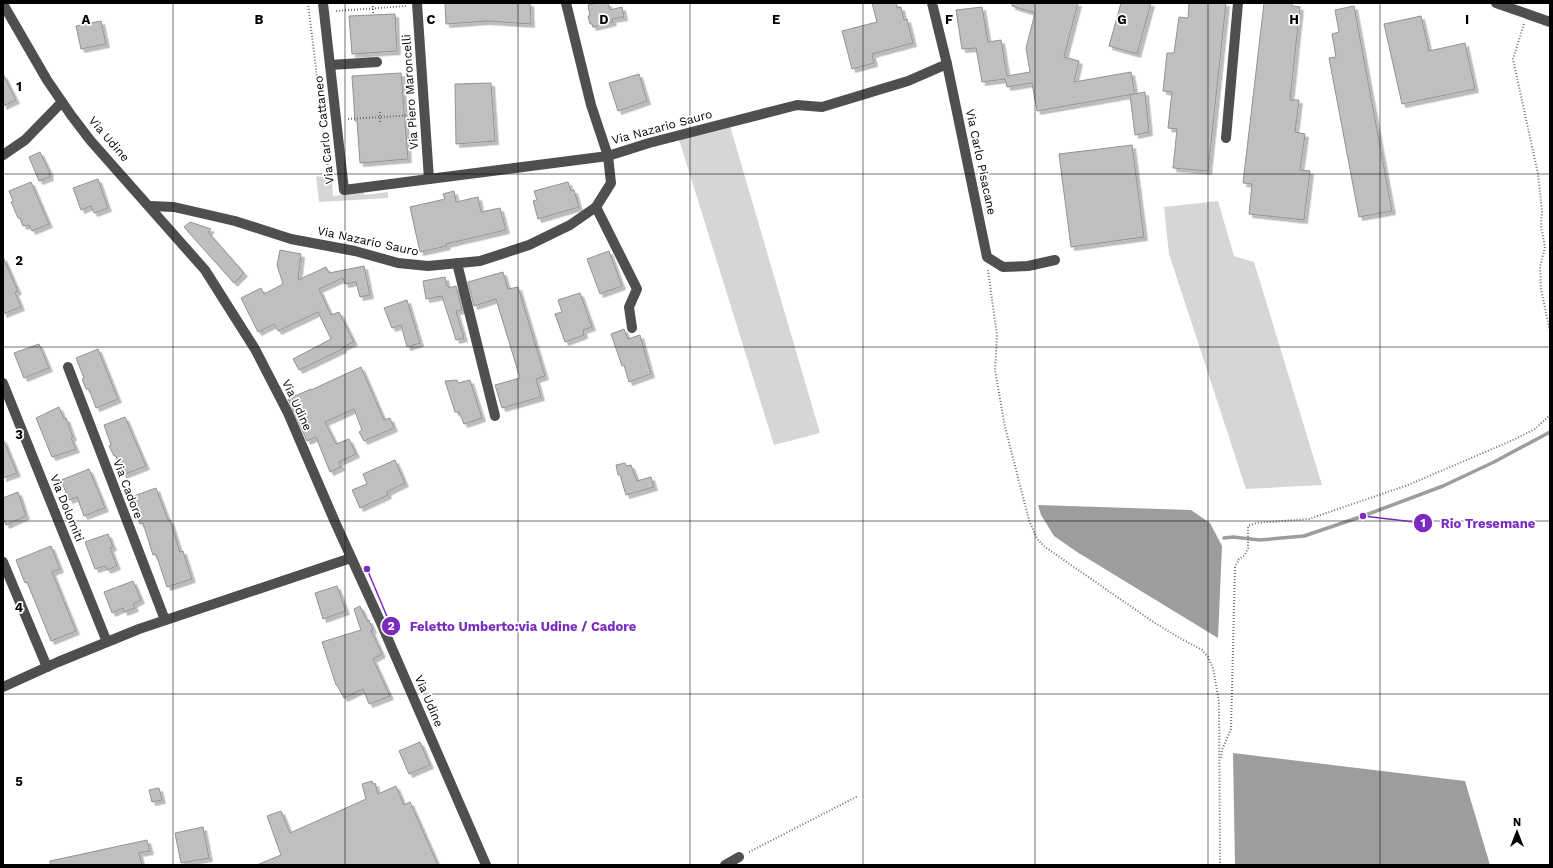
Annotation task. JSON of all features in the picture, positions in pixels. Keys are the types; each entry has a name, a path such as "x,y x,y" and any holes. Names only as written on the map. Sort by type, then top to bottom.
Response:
{"street":[{"name":"Via Carlo Cattaneo","path":"323,3 344,190 429,179"},
{"path":"429,179 608,156 591,105 566,3"},
{"name":"Via Carlo Pisacane","path":"932,3 947,64 987,257"},
{"path":"1226,138 1238,3"},
{"path":"1496,3 1550,22"},
{"name":"Via Udine","path":"3,4 47,80 62,102 90,140 150,206 205,270 255,349 288,413 486,865"},
{"name":"Via Piero Maroncelli","path":"417,4 429,179"},
{"name":"Via Carlo Cattaneo","path":"330,65 377,62"},
{"name":"Via Nazario Sauro","path":"150,206 174,207 227,219 291,239 355,251 398,263 428,266 480,261 529,245 570,225 596,207 611,183 608,156 649,143 796,105 822,107 908,81 947,64"},
{"path":"3,155 25,140 62,102"},
{"path":"596,207 637,289 629,307 632,328"},
{"path":"987,257 1004,268 1028,266 1055,260"},
{"path":"457,263 495,416"},
{"name":"Via Cadore","path":"68,367 165,620"},
{"name":"Via Dolomiti","path":"3,384 107,642"},
{"path":"3,687 107,642 165,620 351,558"},
{"path":"3,562 47,667"},
{"path":"726,865 739,857"}],"path":[{"path":"308,3 329,176 342,174"},
{"path":"373,3 373,14"},
{"path":"336,10 417,4"},
{"path":"1527,14 1513,59 1538,174 1542,212 1541,226 1545,248 1540,267 1540,290 1550,332"},
{"path":"380,112 380,123"},
{"path":"348,119 424,114"},
{"path":"987,257 997,336 995,370 1006,427 1023,500 1037,539 1045,547 1152,621 1178,637 1195,645 1205,653 1213,668 1219,702 1220,865"},
{"path":"1220,765 1222,750 1231,729 1235,567 1238,559 1245,555 1248,548 1248,526 1256,523 1309,519 1408,485 1511,441 1535,429 1550,415"},
{"path":"739,857 858,796"}],"shaded area":[{"path":"728,119 820,433 774,445 677,133"},
{"path":"316,176 327,178 327,181 332,180 333,196 364,192 364,195 388,192 388,198 319,202"},
{"path":"1218,201 1234,256 1254,262 1322,485 1246,489 1169,254 1164,207"},
{"path":"1038,505 1191,510 1210,523 1222,546 1218,638 1077,552 1054,536 1041,515"},
{"path":"1233,753 1465,781 1490,865 1235,865"}],"building":[{"path":"445,3 530,3 531,24 487,21 446,24"},
{"path":"608,3 610,10 622,7 624,17 612,19 613,22 593,27 592,24 590,24 588,16 590,16 588,5"},
{"path":"872,3 896,3 897,8 901,7 904,20 907,19 913,43 872,54 874,63 852,69 842,31 877,22"},
{"path":"1012,3 1078,3 1064,57 1079,61 1074,82 1131,72 1135,94 1145,92 1149,132 1135,135 1130,95 1134,94 1037,111 1032,83 1007,87 1005,79 982,82 976,48 962,49 956,10 982,7 988,42 1001,40 1007,76 1030,72 1026,48 1035,13 1012,6"},
{"path":"1121,3 1151,3 1137,54 1109,46"},
{"path":"1189,3 1226,3 1208,171 1173,168 1177,129 1168,128 1172,92 1163,91 1167,53 1174,53 1179,17 1188,18"},
{"path":"1264,3 1292,3 1292,6 1300,7 1290,100 1299,100 1295,132 1305,134 1300,170 1310,171 1304,220 1249,214 1252,184 1243,183"},
{"path":"1354,6 1392,211 1359,217 1329,58 1336,57 1332,34 1339,32 1335,10"},
{"path":"395,14 397,51 352,54 349,16"},
{"path":"1421,16 1429,51 1465,43 1475,89 1402,104 1384,24"},
{"path":"101,21 106,44 81,49 76,26"},
{"path":"401,73 408,159 360,163 352,76"},
{"path":"3,74 16,100 3,106"},
{"path":"639,74 647,101 618,111 609,83"},
{"path":"491,83 495,141 456,144 455,84"},
{"path":"1132,145 1144,237 1071,247 1059,154"},
{"path":"40,152 50,173 50,177 39,181 29,157"},
{"path":"98,179 108,208 94,213 91,206 81,210 73,188"},
{"path":"31,182 49,224 32,231 29,225 23,226 20,218 18,218 11,202 13,201 9,191"},
{"path":"568,182 571,191 574,190 579,207 538,219 533,201 537,200 534,191"},
{"path":"454,191 456,202 478,197 481,212 500,208 506,230 446,244 447,246 420,252 410,207 445,199 443,194"},
{"path":"190,222 211,229 208,232 244,273 234,283 184,227"},
{"path":"280,250 301,254 298,280 326,267 329,273 364,266 370,295 360,297 356,282 345,284 343,278 319,289 331,315 339,312 354,342 343,347 343,349 299,370 293,359 331,339 318,312 278,331 274,324 258,332 241,298 261,288 264,294 283,284 277,265"},
{"path":"609,251 622,286 600,294 587,259"},
{"path":"3,257 18,291 15,292 21,307 3,314"},
{"path":"503,272 508,289 518,287 545,376 536,379 541,397 502,408 495,385 520,378 496,299 474,306 468,282"},
{"path":"445,277 449,288 456,286 462,310 456,311 464,338 456,340 442,296 426,299 423,281"},
{"path":"580,293 592,327 583,330 584,335 565,342 555,314 562,312 558,300"},
{"path":"407,300 420,343 407,347 401,325 392,328 384,308"},
{"path":"624,329 628,339 640,335 651,374 629,382 624,365 622,366 611,334"},
{"path":"39,344 49,368 24,378 14,353"},
{"path":"98,349 118,399 96,408 89,389 86,389 82,379 84,378 76,358"},
{"path":"361,367 384,420 390,418 394,428 364,441 359,432 362,430 354,409 325,422 336,444 349,439 356,454 339,462 341,467 330,472 316,437 307,441 288,399"},
{"path":"457,380 458,383 470,380 482,418 464,424 459,412 455,412 445,381"},
{"path":"59,407 64,419 66,418 73,437 71,438 76,449 52,457 36,418"},
{"path":"125,417 146,466 123,475 116,456 114,456 109,446 111,445 104,425"},
{"path":"3,439 17,473 3,478"},
{"path":"395,460 405,483 387,492 388,495 360,508 352,490 367,484 363,474"},
{"path":"625,463 626,466 631,465 637,481 651,477 654,487 626,495 620,475 618,475 616,465"},
{"path":"89,469 105,508 84,516 77,497 69,500 61,480"},
{"path":"156,488 168,520 170,520 180,552 183,551 192,579 167,587 156,554 153,555 143,523 140,524 131,497"},
{"path":"18,492 26,516 6,525 3,518 3,498"},
{"path":"108,534 113,547 110,548 117,566 107,570 105,566 95,569 85,542"},
{"path":"51,546 60,569 52,572 76,631 51,641 27,582 25,583 16,560"},
{"path":"133,581 141,600 133,604 135,608 124,612 123,608 112,613 104,592"},
{"path":"337,586 346,611 323,619 315,593"},
{"path":"360,606 367,621 369,620 373,630 371,630 382,654 373,659 390,696 369,704 363,689 344,698 336,685 322,642 361,630 354,609"},
{"path":"420,742 430,765 409,774 399,751"},
{"path":"372,781 373,784 375,783 378,794 396,786 404,805 410,802 438,865 257,865 281,855 267,816 281,811 290,833 366,799 362,784"},
{"path":"159,788 162,800 152,802 149,790"},
{"path":"203,827 209,858 181,863 175,833"},
{"path":"147,840 150,851 139,853 142,865 50,865 50,861"}],"waterway":[{"path":"1224,538 1233,537 1260,540 1304,536 1443,486 1494,462 1550,432"}],"place":[{"name":"Rio Tresemane","path":"1363,516"},
{"name":"Feletto Umberto:via Udine / Cadore","path":"367,569"}]}
